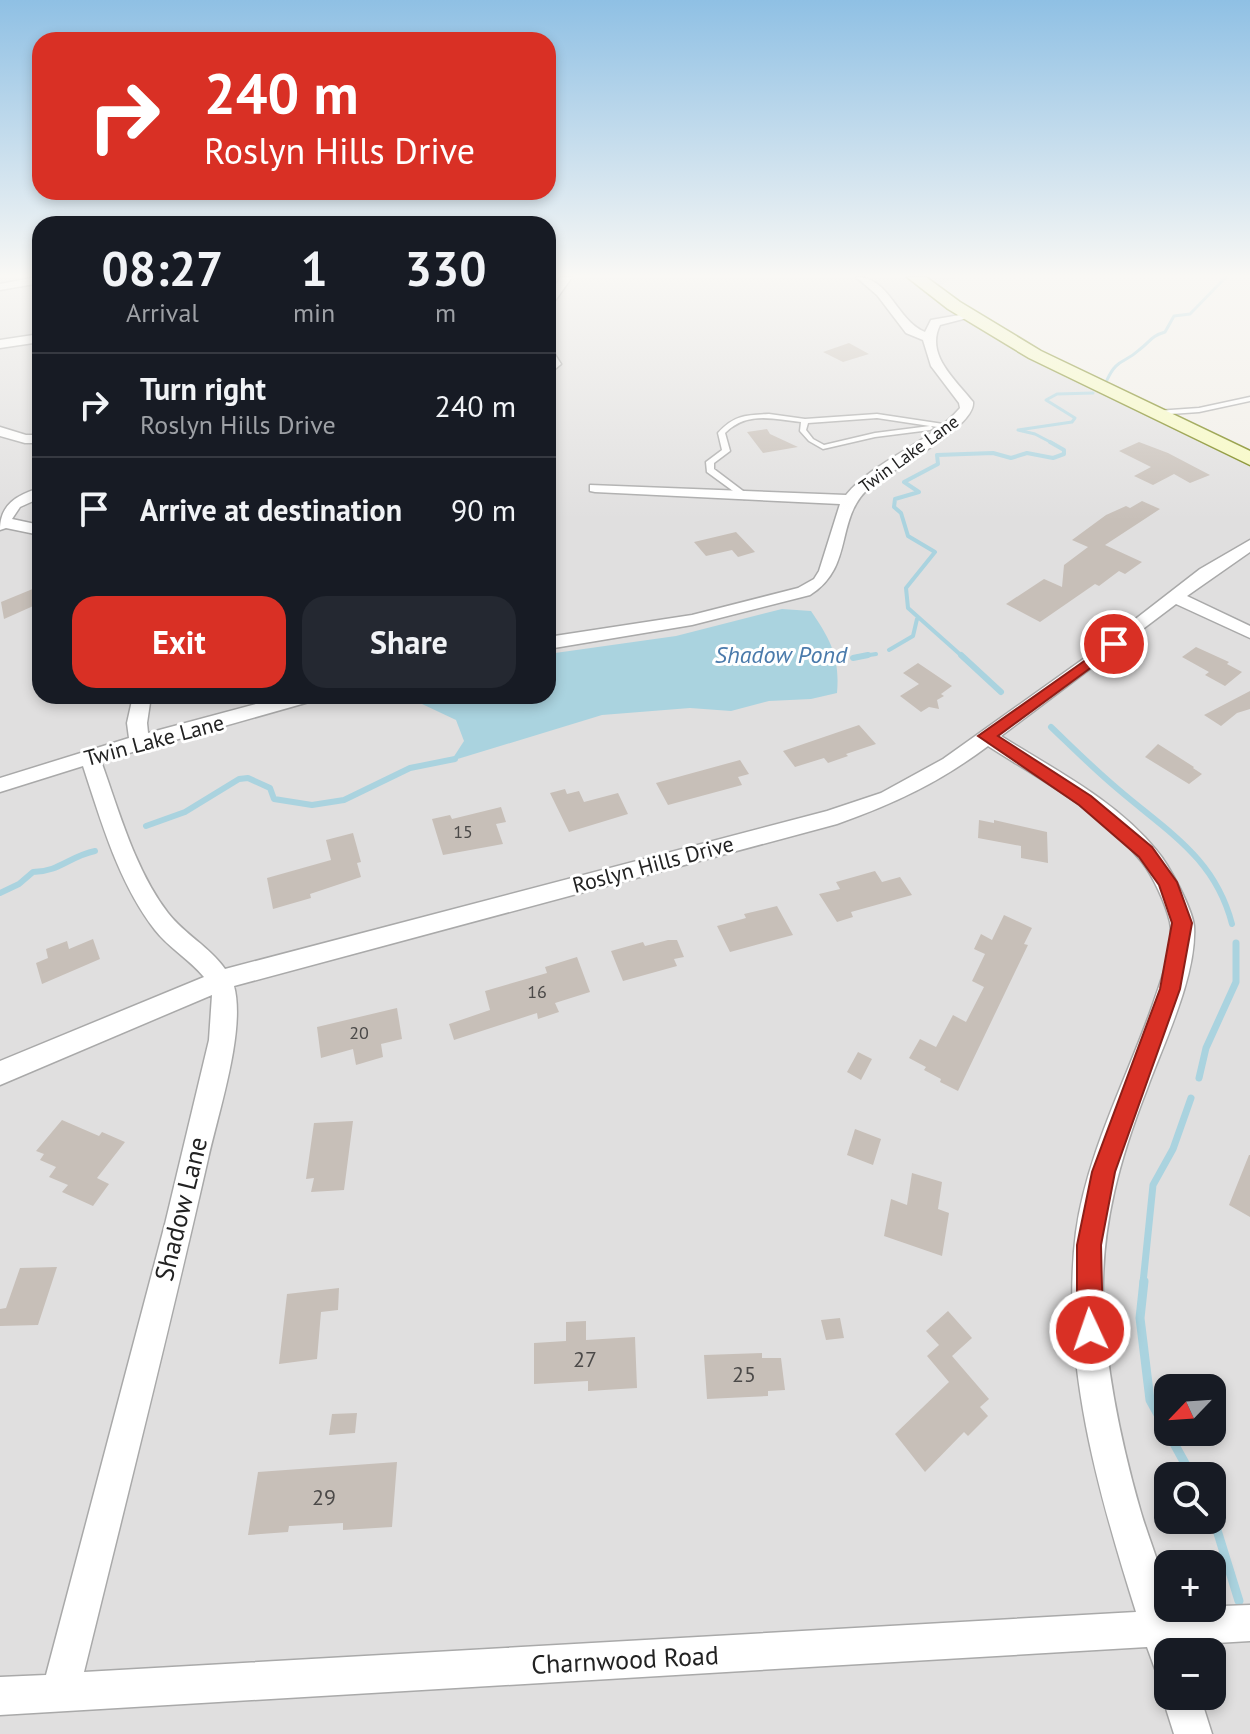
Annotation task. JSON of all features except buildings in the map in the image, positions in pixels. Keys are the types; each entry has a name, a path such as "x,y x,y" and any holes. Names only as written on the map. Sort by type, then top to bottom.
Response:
{"main road":[{"path":"1040,358 1250,459"}],"street":[{"name":"Twin Lake Lane","path":"556,642 663,627 813,589 828,566 838,524 849,500 882,471 950,427 960,419 967,406 933,358"},
{"path":"0,431 32,439"},
{"path":"595,488 849,500"},
{"path":"32,496 15,504 1,524 32,529"},
{"name":"Roslyn Hills Drive","path":"0,1073 220,980 830,818 888,798 916,784 986,736 1095,659 1174,596 1250,545"},
{"path":"1174,596 1250,633"},
{"path":"140,743 137,723 141,704"},
{"name":"Twin Lake Lane","path":"0,785 280,704"},
{"path":"986,736 1085,800 1136,843 1168,882 1182,923 1170,989 1103,1172 1089,1245 1088,1299 1098,1393 1129,1534 1163,1638"},
{"path":"90,757 136,877 157,918 220,980"},
{"name":"Shadow Lane","path":"60,1693 179,1224 222,1040 223,992 220,980"},
{"name":"Charnwood Road","path":"1182,1638 1250,1623"},
{"name":"Charnwood Road","path":"0,1696 1154,1642"},
{"path":"1185,1710 1193,1734"}],"lane":[{"path":"1155,413 1199,410 1250,399"},
{"path":"747,497 710,470 710,462 726,451 721,433 731,423 747,417 769,416 805,421 877,416 950,427"},
{"path":"805,421 802,430 823,447 875,435 950,427"}],"shaded area":[{"path":"0,358 32,358 32,704 556,704 556,358 1050,358 1250,459 1250,1734 0,1734"}],"water":[{"name":"Shadow Pond","path":"782,609 811,611 829,640 835,659 837,693 811,699 769,701 731,711 690,708 602,715 451,761 464,741 456,720 422,704 556,704 556,653 676,636"}],"waterway":[{"path":"1107,380 1118,365 1128,358"},
{"path":"1054,444 1035,434 1018,430 1072,422 1075,418 1046,400 1057,394 1093,393"},
{"path":"963,657 908,608 906,588 935,552 908,536 901,513 894,507 895,499 919,492 904,482 938,464 937,455 993,453 1011,458 1027,453 1053,458 1064,454 1064,450 1050,442"},
{"path":"889,650 913,636 917,619"},
{"path":"864,656 876,654"},
{"path":"864,656 868,655"},
{"path":"961,655 1001,692"},
{"path":"853,658 864,656"},
{"path":"856,657 864,656"},
{"path":"1051,727 1101,775 1188,848 1214,881 1232,924"},
{"path":"146,826 185,812 239,779 248,778 270,788 274,799 312,805 344,800 410,768 455,759"},
{"path":"0,893 19,884 33,872 50,869 95,851"},
{"path":"1199,1078 1206,1048 1236,982 1236,943"},
{"path":"1143,1283 1153,1185 1173,1149 1191,1098"},
{"path":"1144,1281 1140,1318 1150,1400 1184,1462"},
{"path":"1218,1534 1239,1601"}],"route":[{"path":"1090,1330 1089,1245 1103,1172 1170,989 1181,944 1182,923 1168,882 1146,852 1085,800 986,736 1114,644"}]}
